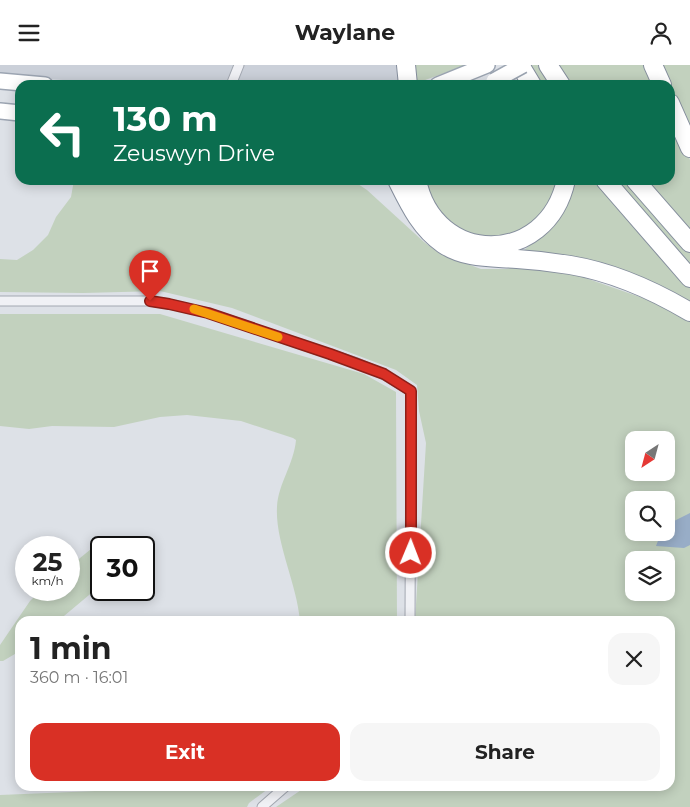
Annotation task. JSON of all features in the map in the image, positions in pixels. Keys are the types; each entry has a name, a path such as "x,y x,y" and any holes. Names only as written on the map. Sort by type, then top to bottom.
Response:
{"highway":[{"path":"406,65 408,80"},
{"path":"521,65 529,80"},
{"path":"548,65 558,80"},
{"path":"653,65 660,80"},
{"path":"675,114 690,148"},
{"path":"400,185 415,215 426,230 444,245 455,251 481,257 541,261 599,271 652,291 690,312"},
{"path":"403,185 408,201"},
{"path":"418,185 425,206 441,226 466,241 492,245 523,240 540,228 554,211 564,185"},
{"path":"609,185 690,278"},
{"path":"639,185 690,243"}],"main road":[{"path":"466,80 488,76 521,65"},
{"path":"0,81 15,82"},
{"path":"0,111 15,112"}],"street":[{"path":"233,80 239,65"},
{"path":"0,301 150,301 193,309 357,363 384,374 411,391 410,616"},
{"path":"262,807 280,791"}],"shaded area":[{"path":"0,65 399,65 401,80 63,80 0,75"}],"green space":[{"path":"411,65 467,65 425,80 413,80"},
{"path":"526,65 540,65 550,80 536,80"},
{"path":"557,65 647,65 654,80 568,80"},
{"path":"659,65 690,65 690,136 675,102 675,80 667,80"},
{"path":"675,126 690,160 690,230 650,185 675,185"},
{"path":"73,185 360,185 440,254 481,269 506,269 524,265 571,273 663,305 690,321 690,807 276,807 300,791 675,791 675,616 415,616 426,443 419,411 417,385 396,370 232,308 160,291 83,293 0,292 0,259 17,260 33,250 48,235 56,217 71,197"},
{"path":"427,185 561,185 558,196 526,232 476,239 438,215"},
{"path":"568,185 599,185 690,287 690,310 522,252 545,232"},
{"path":"616,185 631,185 690,253 690,271"},
{"path":"0,314 160,314 364,374 396,392 397,616 299,616 277,520 280,490 295,449 296,440 293,438 241,421 187,415 160,417 114,427 52,426 29,429 0,426"},
{"path":"90,550 90,594 64,616 20,616 30,601 80,601 80,558"},
{"path":"15,623 15,654 0,661 0,645"},
{"path":"95,791 265,791 249,803 247,807 0,807 0,795"}],"water":[{"path":"690,513 690,545 684,548 656,546 658,541 675,541 675,520"}],"slow traffic":[{"path":"194,309 278,337"}],"route":[{"path":"150,301 208,313 357,363 384,374 411,391 411,553"}]}
